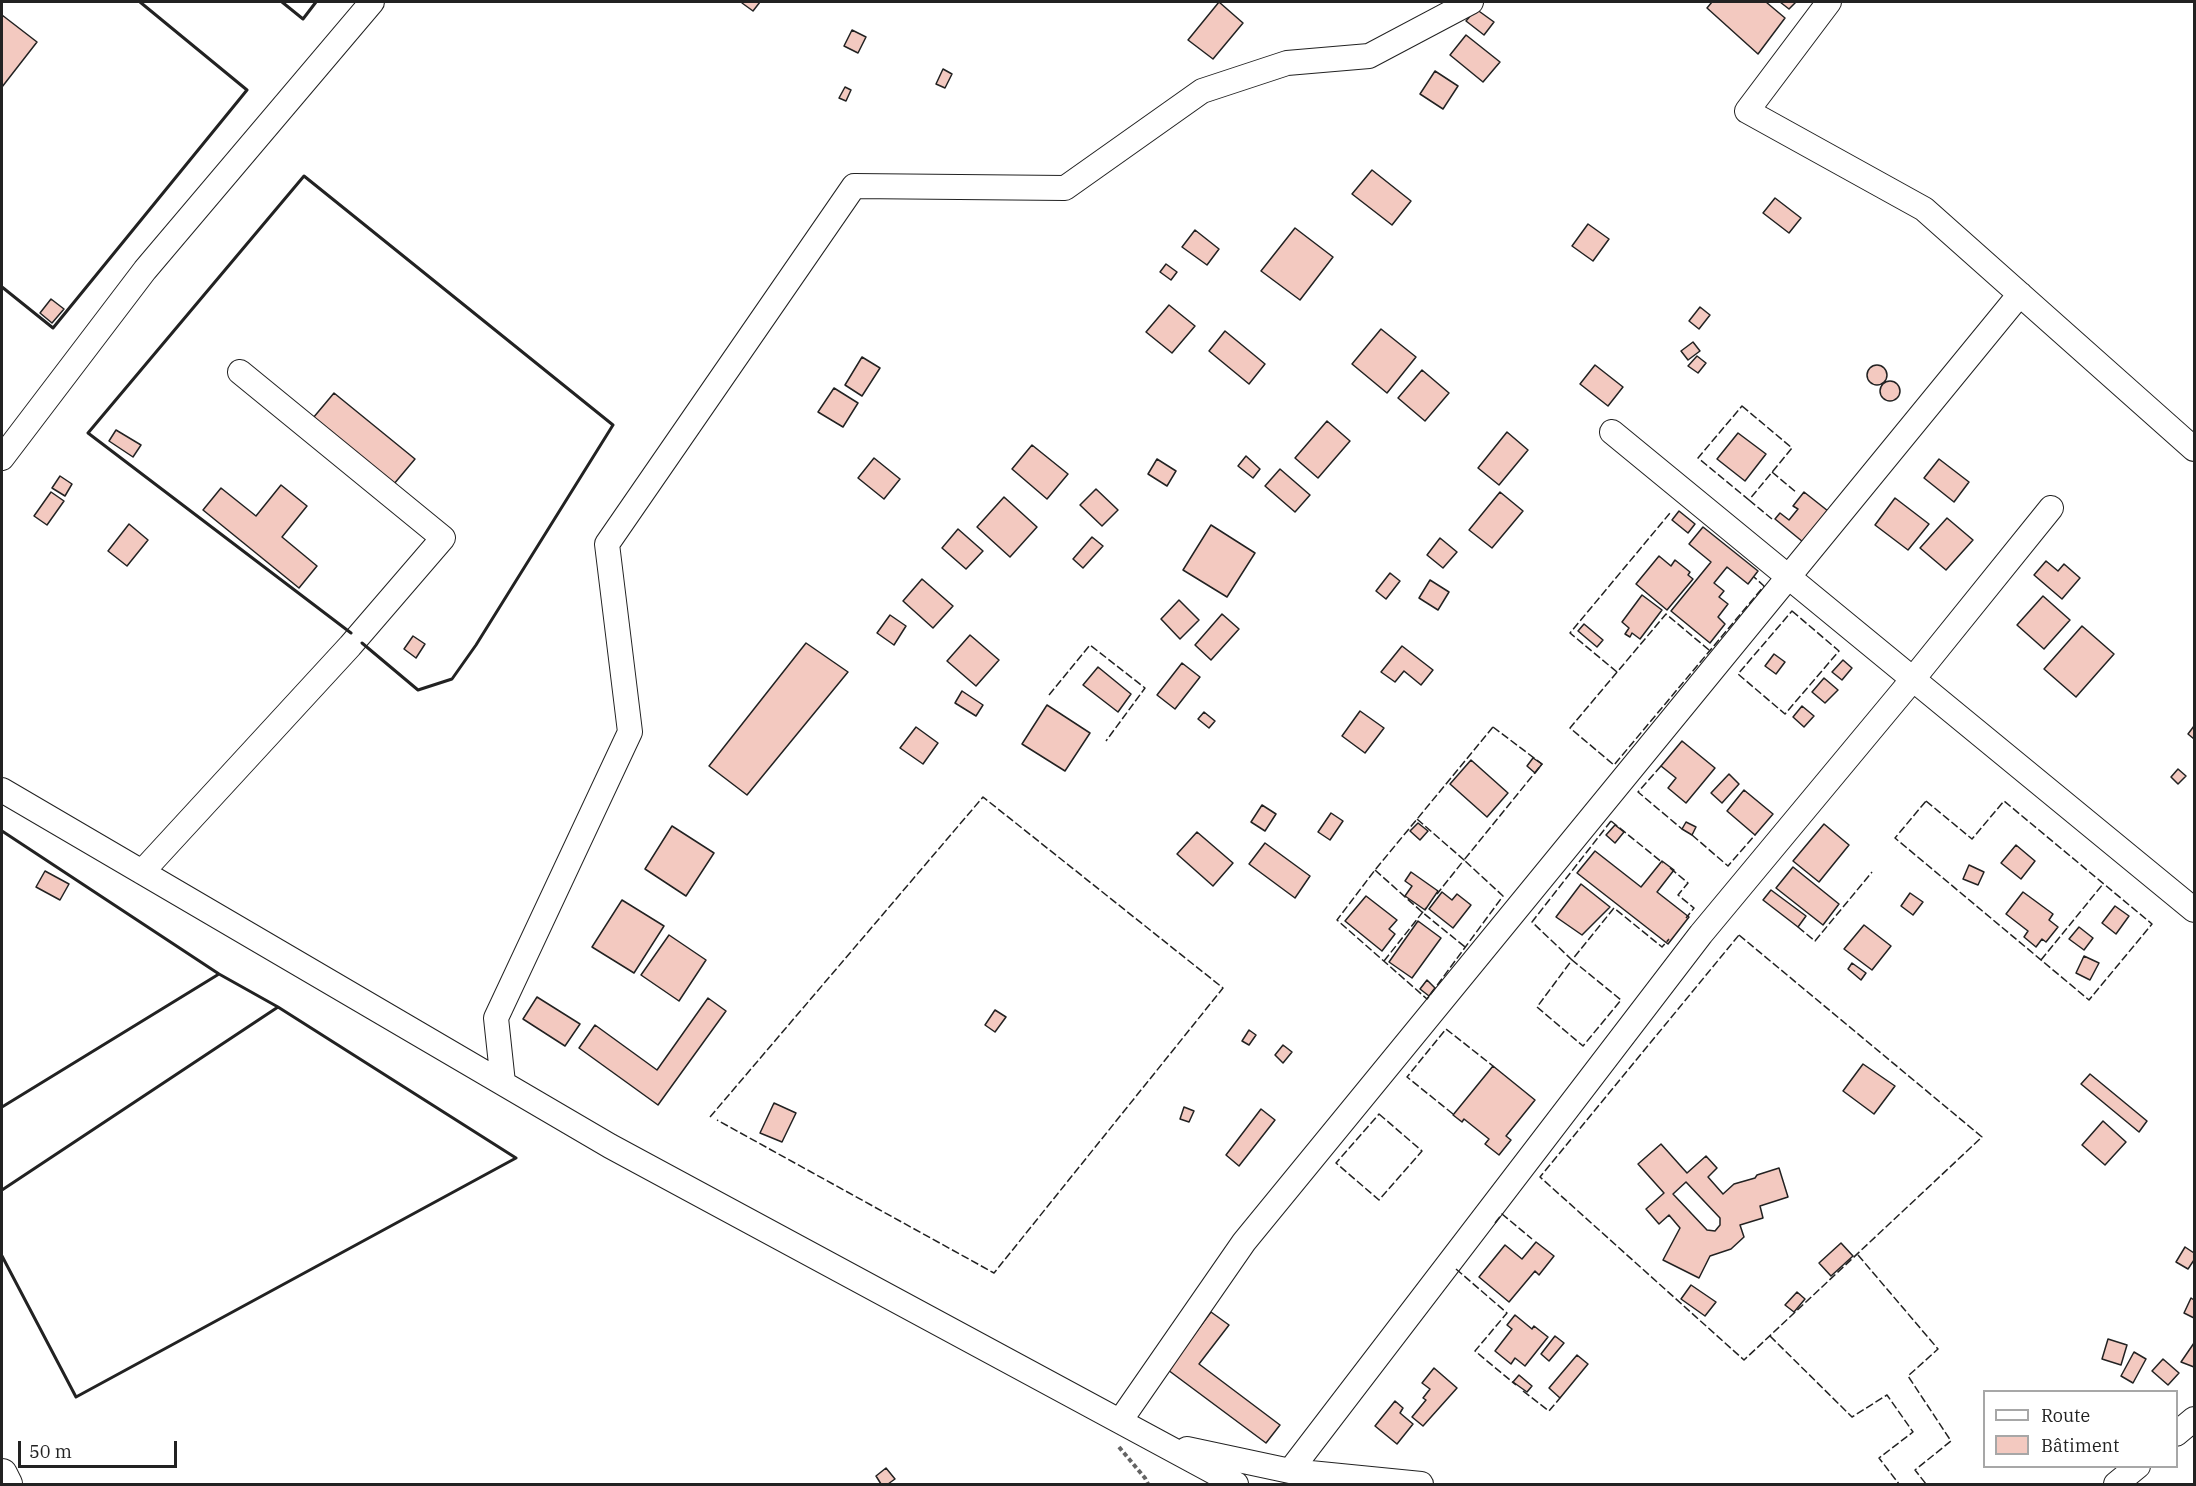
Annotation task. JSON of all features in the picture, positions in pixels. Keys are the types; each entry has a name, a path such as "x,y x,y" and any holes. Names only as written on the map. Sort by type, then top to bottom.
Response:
{"main road":[{"path":"2,1474 7,1485"}],"street":[{"path":"2,458 145,270 372,2"},
{"path":"503,1083 496,1018 630,732 607,544 855,186 1065,188 1202,91 1287,63 1369,56 1471,2"},
{"path":"1829,2 1747,111 1924,209 2194,449"},
{"path":"1120,1421 1244,1242 2020,294"},
{"path":"142,872 350,646 442,538 240,372"},
{"path":"1612,432 2194,910"},
{"path":"1290,1471 1701,934 1913,679 2051,508"},
{"path":"2,790 610,1146 1236,1485"},
{"path":"2178,1432 2194,1419"},
{"path":"1162,1444 1290,1471 1421,1485"},
{"path":"2116,1485 2137,1468"}],"building":[{"path":"743,2 760,2 753,11"},
{"path":"1219,2 1243,23 1213,59 1188,40"},
{"path":"1712,2 1766,2 1785,18 1758,54 1707,8"},
{"path":"1780,2 1796,2 1789,9"},
{"path":"1476,9 1494,22 1484,35 1466,21"},
{"path":"2,15 37,42 2,87"},
{"path":"852,30 866,37 858,53 844,46"},
{"path":"1466,35 1500,62 1483,82 1450,55"},
{"path":"943,69 952,74 945,88 936,84"},
{"path":"1435,71 1458,86 1443,109 1420,94"},
{"path":"845,87 851,90 846,101 839,98"},
{"path":"1372,170 1411,201 1392,225 1352,194"},
{"path":"1775,198 1801,218 1789,233 1763,213"},
{"path":"1588,224 1609,239 1593,261 1572,246"},
{"path":"1295,228 1333,257 1300,300 1261,271"},
{"path":"1195,230 1219,249 1207,265 1182,247"},
{"path":"1166,264 1177,272 1171,280 1160,272"},
{"path":"51,299 64,309 52,323 40,313"},
{"path":"1169,305 1195,326 1172,353 1146,332"},
{"path":"1700,307 1710,315 1699,329 1689,321"},
{"path":"1381,329 1416,357 1387,393 1352,364"},
{"path":"1225,331 1265,364 1249,384 1209,351"},
{"path":"1693,342 1700,351 1688,360 1681,351"},
{"path":"1697,356 1706,363 1698,373 1688,366"},
{"path":"862,357 880,368 862,396 845,385"},
{"path":"1595,365 1623,387 1608,406 1580,384"},
{"path":"1877,365 1884,368 1887,375 1884,382 1877,385 1870,382 1867,375 1870,368"},
{"path":"1422,370 1449,393 1425,421 1398,398"},
{"path":"1890,381 1897,384 1900,391 1897,398 1890,401 1883,398 1880,391 1883,384"},
{"path":"834,388 858,403 843,427 818,412"},
{"path":"334,393 415,459 388,491 308,424"},
{"path":"1327,421 1350,441 1318,478 1295,458"},
{"path":"116,430 141,445 133,457 109,441"},
{"path":"1507,432 1528,450 1499,485 1478,468"},
{"path":"1738,433 1766,454 1745,481 1717,459"},
{"path":"1032,445 1068,474 1047,499 1012,469"},
{"path":"1246,456 1260,469 1253,478 1238,466"},
{"path":"874,458 900,479 884,499 858,478"},
{"path":"1157,459 1176,471 1167,486 1148,474"},
{"path":"1939,459 1969,482 1954,502 1924,478"},
{"path":"1280,469 1310,495 1295,512 1265,486"},
{"path":"60,476 72,484 65,496 52,488"},
{"path":"281,485 307,506 282,537 317,566 299,588 203,510 221,488 256,516"},
{"path":"1096,489 1118,510 1102,526 1080,505"},
{"path":"51,492 64,501 47,525 34,516"},
{"path":"1500,492 1523,511 1492,548 1469,530"},
{"path":"1804,492 1828,511 1803,542 1775,519 1780,513 1789,520 1798,509 1793,506"},
{"path":"1004,497 1037,527 1010,557 977,527"},
{"path":"1895,498 1929,524 1908,550 1875,525"},
{"path":"1679,511 1695,524 1688,533 1672,520"},
{"path":"1947,518 1973,540 1946,570 1920,548"},
{"path":"129,524 148,540 127,566 108,551"},
{"path":"1211,525 1255,553 1227,597 1183,570"},
{"path":"1703,527 1758,571 1748,584 1727,567 1714,583 1724,591 1719,597 1728,604 1718,617 1725,624 1710,643 1671,611 1711,562 1689,544"},
{"path":"958,529 983,551 966,569 942,548"},
{"path":"1092,537 1103,546 1083,568 1073,559"},
{"path":"1440,538 1457,552 1443,568 1427,555"},
{"path":"1659,556 1671,566 1675,560 1690,572 1688,575 1693,579 1667,610 1636,584"},
{"path":"2046,561 2058,571 2064,564 2080,578 2062,599 2034,575"},
{"path":"1390,573 1400,581 1386,599 1376,591"},
{"path":"922,579 953,606 933,628 903,601"},
{"path":"1430,580 1449,592 1438,610 1419,598"},
{"path":"1642,595 1662,610 1640,639 1632,633 1630,637 1625,634 1629,628 1622,622"},
{"path":"2043,596 2070,620 2044,649 2017,625"},
{"path":"1179,600 1199,620 1180,639 1161,619"},
{"path":"1222,614 1239,629 1211,660 1195,645"},
{"path":"890,615 906,626 894,645 877,633"},
{"path":"1584,624 1603,640 1597,647 1578,631"},
{"path":"2082,626 2114,654 2076,697 2044,669"},
{"path":"970,635 999,660 976,686 947,661"},
{"path":"413,636 425,644 416,658 404,649"},
{"path":"806,643 848,672 747,795 709,766"},
{"path":"1402,646 1433,670 1421,685 1404,671 1395,682 1381,672"},
{"path":"1774,654 1785,662 1776,674 1765,666"},
{"path":"1843,660 1852,668 1842,680 1832,672"},
{"path":"1182,663 1200,677 1175,709 1157,695"},
{"path":"1098,667 1131,694 1118,712 1083,685"},
{"path":"1824,678 1838,690 1825,703 1812,692"},
{"path":"962,691 983,705 976,716 955,703"},
{"path":"1047,705 1090,733 1065,771 1022,744"},
{"path":"1802,706 1814,716 1804,727 1793,717"},
{"path":"1360,711 1384,728 1365,753 1342,736"},
{"path":"1204,712 1215,721 1209,728 1198,719"},
{"path":"2194,726 2194,739 2188,734"},
{"path":"916,727 938,743 923,764 900,748"},
{"path":"1682,741 1715,768 1686,803 1668,788 1676,778 1661,766"},
{"path":"1533,758 1542,764 1535,773 1527,766"},
{"path":"1471,760 1508,793 1487,817 1450,784"},
{"path":"2178,769 2186,776 2178,784 2171,777"},
{"path":"1729,774 1739,784 1722,803 1711,793"},
{"path":"1744,790 1773,814 1755,835 1727,811"},
{"path":"1262,805 1276,814 1265,831 1251,822"},
{"path":"1331,813 1343,821 1330,840 1318,832"},
{"path":"1686,822 1696,827 1692,835 1682,829"},
{"path":"1418,823 1428,831 1420,840 1410,831"},
{"path":"1824,824 1849,845 1819,882 1793,861"},
{"path":"1615,825 1624,832 1615,843 1606,835"},
{"path":"672,826 714,853 686,896 645,869"},
{"path":"1197,832 1233,863 1213,886 1177,854"},
{"path":"1265,843 1310,876 1295,898 1249,864"},
{"path":"2016,845 2035,861 2021,879 2001,863"},
{"path":"1595,851 1641,887 1662,861 1674,870 1657,892 1689,917 1668,944 1577,873"},
{"path":"1969,865 1984,872 1978,885 1963,879"},
{"path":"1793,867 1839,904 1823,925 1776,888"},
{"path":"45,871 69,884 60,900 36,887"},
{"path":"1411,872 1438,891 1425,910 1405,896 1412,886 1405,881"},
{"path":"1581,884 1610,907 1582,935 1556,917"},
{"path":"1771,890 1806,916 1798,927 1763,900"},
{"path":"1442,892 1452,900 1457,894 1471,905 1453,928 1429,909"},
{"path":"2023,892 2053,914 2049,920 2058,927 2046,942 2042,939 2036,947 2024,937 2028,931 2006,914"},
{"path":"1910,893 1923,902 1913,915 1901,906"},
{"path":"1366,896 1397,920 1389,929 1395,934 1382,951 1345,921"},
{"path":"622,900 664,926 634,973 592,947"},
{"path":"2115,906 2129,916 2116,934 2102,923"},
{"path":"1418,921 1441,938 1412,978 1389,962"},
{"path":"1864,925 1891,946 1872,970 1844,949"},
{"path":"2079,927 2093,938 2084,950 2069,939"},
{"path":"669,935 706,960 679,1001 641,975"},
{"path":"2084,956 2099,963 2090,980 2076,973"},
{"path":"1852,963 1866,973 1861,980 1848,969"},
{"path":"1427,980 1435,988 1429,996 1420,989"},
{"path":"537,997 580,1024 565,1046 523,1019"},
{"path":"708,998 726,1011 658,1105 579,1048 595,1025 657,1070"},
{"path":"995,1010 1006,1017 995,1032 985,1025"},
{"path":"1249,1030 1256,1035 1249,1045 1242,1041"},
{"path":"1283,1045 1292,1052 1283,1063 1275,1055"},
{"path":"1863,1064 1895,1086 1874,1114 1843,1091"},
{"path":"1493,1066 1535,1100 1506,1136 1511,1140 1499,1155 1485,1144 1489,1139 1464,1119 1462,1122 1453,1115"},
{"path":"2090,1074 2147,1121 2139,1132 2081,1084"},
{"path":"774,1103 796,1113 782,1142 760,1133"},
{"path":"1184,1107 1194,1111 1189,1122 1180,1119"},
{"path":"1261,1109 1275,1120 1239,1166 1226,1155"},
{"path":"2103,1121 2126,1142 2105,1165 2082,1145"},
{"path":"1661,1144 1687,1173 1706,1156 1717,1168 1708,1177 1723,1194 1734,1184 1779,1168 1788,1197 1760,1206 1763,1218 1740,1225 1744,1237 1731,1249 1710,1256 1699,1278 1663,1260 1680,1228 1669,1215 1659,1224 1646,1209 1664,1193 1638,1164","holes":["1686,1182 1720,1218 1720,1225 1715,1231 1707,1230 1673,1194"]},
{"path":"1536,1242 1554,1256 1539,1275 1535,1271 1509,1302 1479,1277 1505,1245 1522,1259"},
{"path":"1841,1243 1853,1256 1831,1276 1819,1263"},
{"path":"2185,1247 2194,1253 2194,1260 2188,1269 2176,1262"},
{"path":"1691,1285 1716,1302 1705,1316 1681,1299"},
{"path":"1797,1292 1805,1299 1794,1312 1785,1305"},
{"path":"2191,1298 2194,1300 2194,1318 2184,1313"},
{"path":"1211,1312 1229,1325 1199,1364 1280,1425 1266,1443 1168,1370"},
{"path":"1515,1315 1532,1329 1534,1326 1548,1337 1525,1366 1515,1358 1511,1364 1495,1351 1512,1329 1507,1325"},
{"path":"1555,1336 1564,1343 1549,1361 1541,1354"},
{"path":"2108,1339 2127,1345 2121,1365 2102,1359"},
{"path":"2194,1343 2194,1367 2181,1362"},
{"path":"2134,1352 2146,1359 2133,1383 2121,1376"},
{"path":"1577,1355 1588,1364 1560,1398 1549,1388"},
{"path":"2163,1359 2179,1373 2168,1385 2152,1371"},
{"path":"1434,1368 1457,1388 1423,1426 1412,1417 1426,1400 1423,1398 1430,1389 1422,1383"},
{"path":"1519,1375 1532,1386 1527,1392 1513,1382"},
{"path":"1395,1401 1403,1408 1400,1413 1413,1424 1397,1444 1375,1426"},
{"path":"886,1468 895,1479 888,1484 881,1484 876,1476"}],"fence":[{"path":"1742,406 1792,448 1749,500 1698,458 1742,406"},
{"path":"1772,472 1797,493"},
{"path":"1749,500 1772,519"},
{"path":"1617,672 1570,633 1670,513"},
{"path":"1709,650 1666,614 1570,728 1614,765 1764,586 1754,577"},
{"path":"1792,611 1839,651 1785,714 1738,674 1792,611"},
{"path":"1049,695 1090,645 1145,688 1106,741"},
{"path":"1493,727 1542,764 1464,860 1503,896 1427,999 1337,920 1375,870 1493,727"},
{"path":"1661,766 1638,792 1682,829"},
{"path":"710,1117 983,797 1223,988 994,1273 717,1120"},
{"path":"1926,801 1972,839 2004,801 2152,924 2089,1000 1895,838 1926,801"},
{"path":"1417,819 1464,860 1437,894"},
{"path":"1611,821 1532,922 1572,960 1537,1007 1583,1046 1621,1000 1572,960 1614,908 1662,947 1669,939"},
{"path":"1611,821 1663,863"},
{"path":"1692,835 1728,866 1755,835"},
{"path":"1670,868 1688,883 1678,895 1694,908 1686,918"},
{"path":"1375,870 1465,947"},
{"path":"1798,927 1815,941 1872,872"},
{"path":"2041,960 2103,884"},
{"path":"1384,961 1426,908"},
{"path":"1739,935 1982,1137 1744,1360 1540,1177 1739,935"},
{"path":"1453,1114 1407,1077 1446,1029 1493,1066"},
{"path":"1379,1114 1422,1151 1379,1200 1336,1163 1379,1114"},
{"path":"1495,1223 1502,1214 1532,1239"},
{"path":"1858,1255 1938,1349 1908,1376 1951,1441 1915,1470 1926,1484"},
{"path":"1456,1269 1507,1313 1475,1351 1516,1385"},
{"path":"1770,1336 1852,1417 1887,1395 1913,1432 1879,1458 1899,1484"},
{"path":"1523,1391 1549,1411 1560,1398"}],"wall":[{"path":"2,287 53,328 247,90 140,2"},
{"path":"282,2 303,19 316,2"},
{"path":"351,633 88,433 304,176 613,425 476,645 452,679 418,690 362,643"},
{"path":"2,831 219,974 278,1007 516,1158 76,1397 2,1256"},
{"path":"2,1107 219,974"},
{"path":"2,1190 278,1007"}]}
